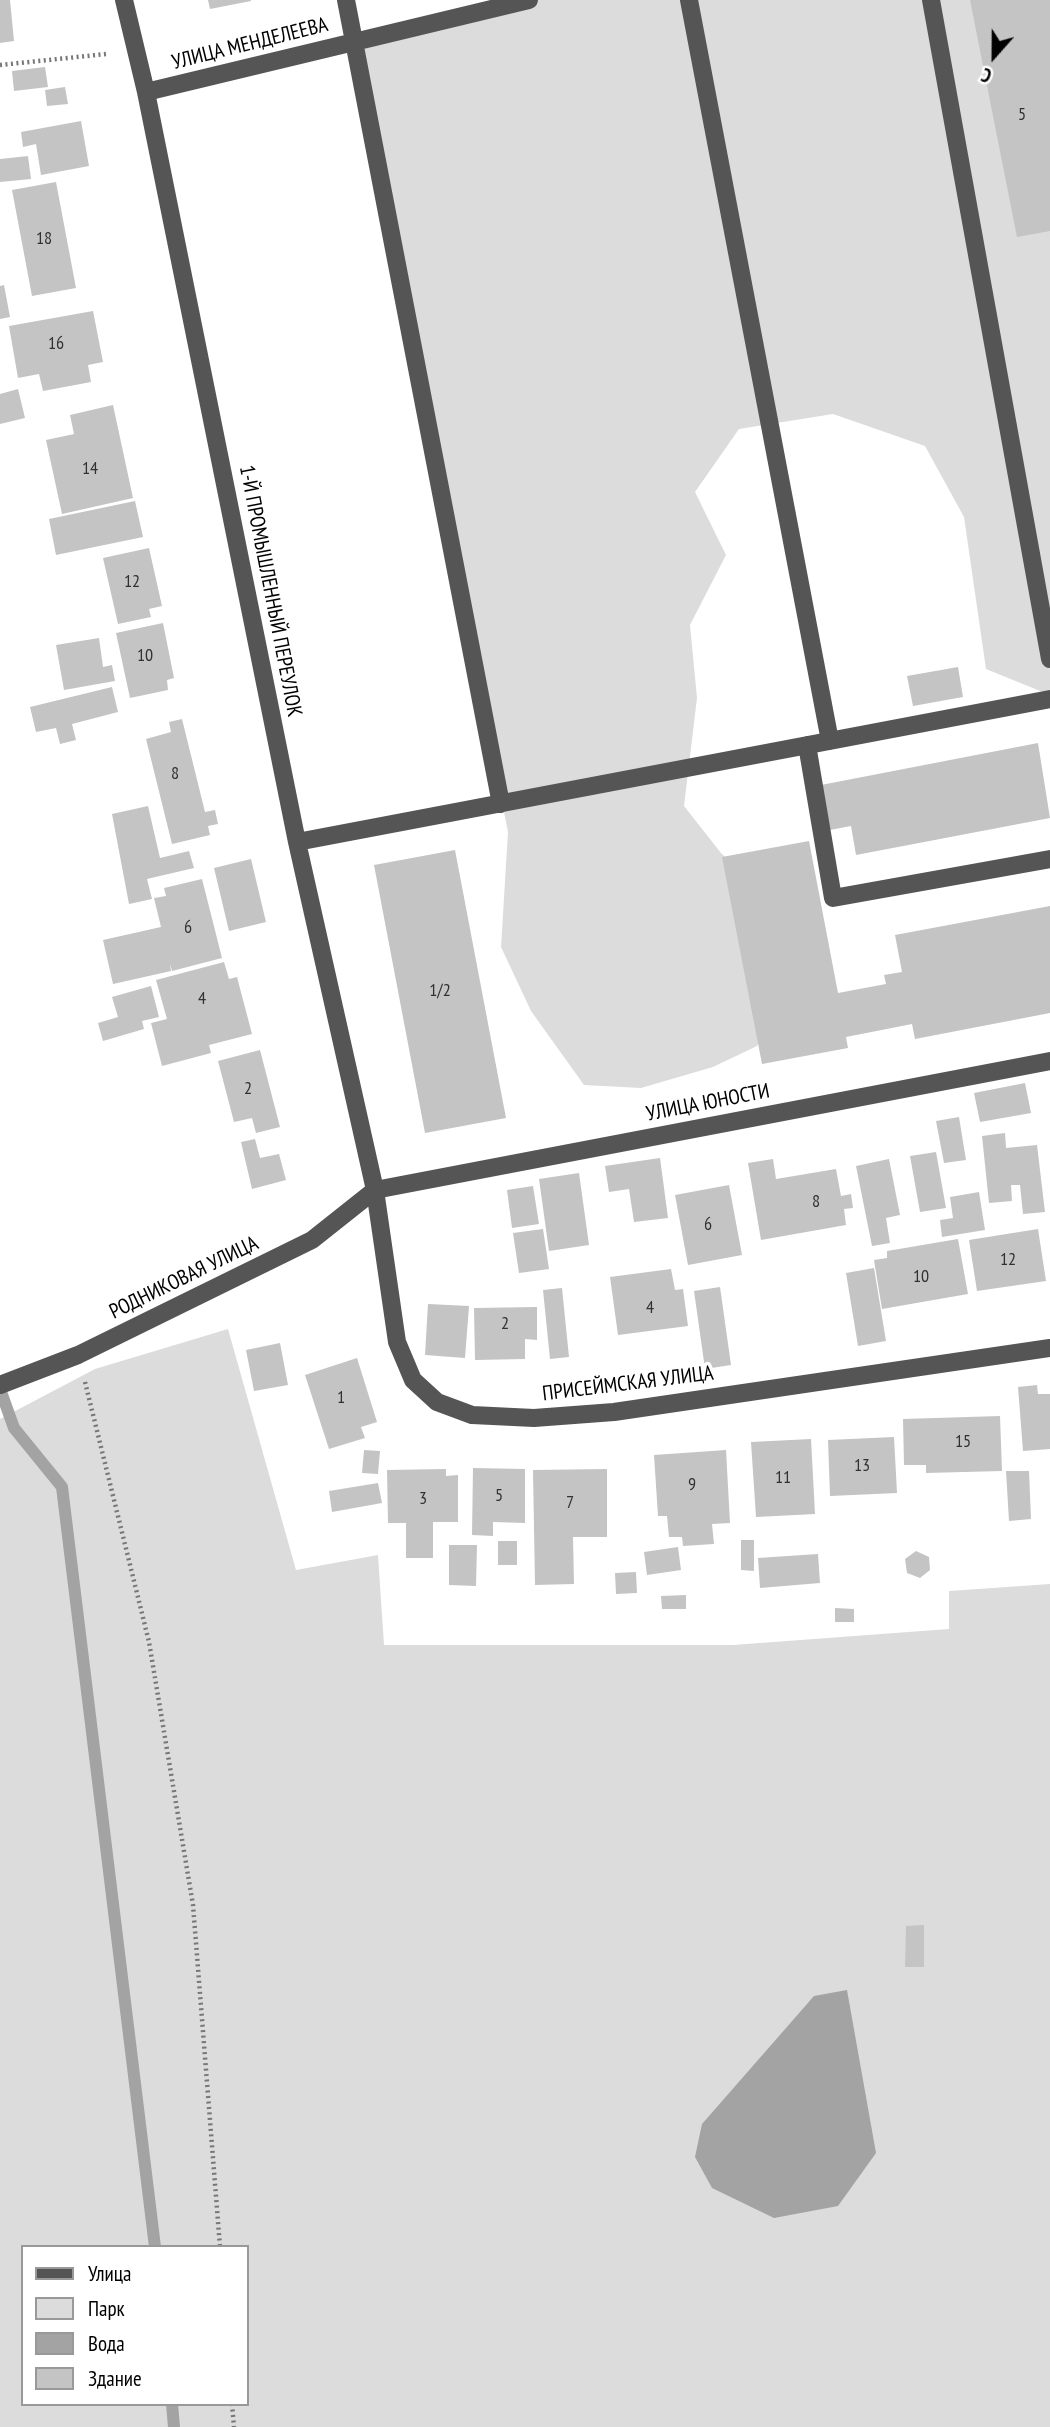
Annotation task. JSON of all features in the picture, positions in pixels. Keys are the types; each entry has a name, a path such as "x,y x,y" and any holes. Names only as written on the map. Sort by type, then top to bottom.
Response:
{"street":[{"name":"1-Й ПРОМЫШЛЕННЫЙ ПЕРЕУЛОК","path":"124,0 134,51 146,92 297,842 375,1190"},
{"path":"346,0 501,804"},
{"name":"УЛИЦА МЕНДЕЛЕЕВА","path":"146,92 529,0"},
{"path":"689,0 830,741"},
{"path":"931,0 1050,659"},
{"path":"297,842 1050,699"},
{"path":"807,745 833,898 1050,859"},
{"name":"УЛИЦА ЮНОСТИ","path":"375,1190 1050,1061"},
{"name":"ПРИСЕЙМСКАЯ УЛИЦА","path":"375,1190 397,1342 414,1380 437,1402 472,1415 534,1418 614,1412 1050,1348"},
{"name":"РОДНИКОВАЯ УЛИЦА","path":"0,1385 78,1355 312,1240 375,1190"}],"path":[{"path":"0,65 134,51"},
{"path":"78,1355 149,1642 193,1905 220,2245"},
{"path":"232,2406 234,2427"}],"green space":[{"path":"529,0 1050,0 1050,695 986,669 964,517 925,446 833,414 739,429 695,492 726,555 690,625 697,698 684,806 721,853 778,906 786,986 757,1046 713,1067 641,1088 584,1085 531,1011 501,947 508,832 352,42"},
{"path":"228,1329 296,1570 378,1555 384,1645 733,1645 949,1629 949,1591 1050,1584 1050,2427 0,2427 0,1419 95,1369"}],"water":[{"path":"847,1990 876,2153 838,2206 774,2218 712,2188 695,2157 702,2124 814,1996"}],"building":[{"path":"0,0 10,0 14,41 0,43"},
{"path":"208,0 251,0 251,1 210,9"},
{"path":"970,0 1050,0 1050,231 1017,237"},
{"path":"45,67 48,87 14,91 12,71"},
{"path":"65,87 68,104 47,106 45,90"},
{"path":"81,121 89,166 41,175 36,144 23,147 21,132"},
{"path":"28,156 31,179 0,182 0,159"},
{"path":"56,182 76,288 32,296 12,190"},
{"path":"4,285 10,317 0,319 0,286"},
{"path":"93,311 103,362 88,365 91,382 43,391 39,374 18,378 9,326"},
{"path":"18,389 25,418 0,424 0,394"},
{"path":"113,405 133,498 62,514 46,440 74,434 70,415"},
{"path":"135,501 143,537 56,555 49,519"},
{"path":"149,548 162,606 149,609 151,617 118,624 103,558"},
{"path":"163,623 174,678 167,680 168,690 130,698 116,633"},
{"path":"99,638 103,667 112,665 115,681 64,690 56,645"},
{"path":"958,667 963,697 913,706 907,676"},
{"path":"112,687 118,712 72,724 76,740 60,744 56,728 36,732 30,707"},
{"path":"182,719 205,812 215,810 218,824 208,826 210,835 172,844 146,739 171,732 169,722"},
{"path":"1038,743 1050,818 856,855 851,826 830,830 821,785"},
{"path":"148,806 160,858 189,851 194,868 147,879 152,899 129,904 112,814"},
{"path":"809,841 838,993 886,984 884,975 902,972 895,935 1050,906 1050,1013 915,1039 912,1024 846,1037 848,1048 762,1064 722,857"},
{"path":"455,850 506,1118 425,1133 374,865"},
{"path":"251,859 266,922 229,931 214,868"},
{"path":"202,879 222,958 172,971 170,964 171,971 113,984 103,940 161,927 154,898 166,896 164,888"},
{"path":"224,962 229,979 237,977 252,1034 209,1045 211,1053 162,1066 151,1023 167,1019 156,980"},
{"path":"151,986 159,1017 142,1021 144,1029 103,1041 98,1023 118,1017 112,997"},
{"path":"260,1050 280,1127 256,1133 252,1118 234,1122 218,1061"},
{"path":"1025,1083 1031,1113 980,1122 974,1093"},
{"path":"959,1117 966,1160 944,1163 936,1121"},
{"path":"1005,1133 1006,1148 1037,1145 1045,1212 1023,1214 1020,1185 1011,1185 1012,1201 989,1203 982,1136"},
{"path":"255,1139 260,1158 279,1154 286,1180 252,1189 241,1142"},
{"path":"936,1152 946,1208 920,1212 910,1156"},
{"path":"660,1158 668,1218 634,1222 629,1189 609,1192 605,1166"},
{"path":"773,1159 776,1179 836,1169 841,1196 851,1194 853,1208 844,1209 846,1225 761,1240 748,1163"},
{"path":"889,1159 900,1215 886,1218 890,1243 872,1246 856,1166"},
{"path":"579,1173 589,1245 549,1251 539,1179"},
{"path":"729,1185 742,1255 688,1265 675,1195"},
{"path":"533,1186 539,1224 512,1228 507,1190"},
{"path":"979,1192 985,1230 942,1237 940,1220 953,1218 950,1197"},
{"path":"543,1229 549,1269 519,1273 513,1233"},
{"path":"1038,1229 1046,1281 977,1291 969,1240"},
{"path":"958,1239 968,1294 882,1309 874,1260 887,1258 887,1251"},
{"path":"874,1268 886,1341 858,1346 846,1273"},
{"path":"671,1269 675,1290 683,1289 688,1326 618,1335 610,1277"},
{"path":"720,1287 731,1365 705,1369 694,1291"},
{"path":"562,1288 569,1357 550,1359 543,1290"},
{"path":"428,1304 469,1306 465,1358 425,1355"},
{"path":"537,1307 537,1340 525,1339 525,1359 475,1360 474,1308"},
{"path":"280,1343 288,1385 254,1391 246,1350"},
{"path":"357,1358 377,1422 361,1427 365,1438 329,1449 305,1375"},
{"path":"1037,1385 1038,1394 1050,1394 1050,1449 1023,1451 1018,1387"},
{"path":"1000,1416 1002,1471 926,1473 926,1465 904,1465 903,1419"},
{"path":"894,1437 897,1493 830,1496 828,1440"},
{"path":"811,1439 815,1514 756,1517 751,1442"},
{"path":"364,1450 380,1451 378,1474 362,1473"},
{"path":"726,1450 730,1523 712,1524 714,1544 683,1546 682,1537 669,1537 667,1516 658,1516 654,1455"},
{"path":"473,1468 525,1469 525,1523 493,1522 493,1536 472,1535"},
{"path":"446,1469 446,1476 458,1475 458,1522 433,1522 433,1558 406,1558 406,1523 388,1523 387,1470"},
{"path":"607,1469 607,1537 573,1537 574,1584 535,1585 533,1470"},
{"path":"1006,1471 1029,1471 1031,1519 1009,1521"},
{"path":"378,1483 382,1503 332,1512 329,1491"},
{"path":"741,1540 754,1540 754,1571 741,1570"},
{"path":"498,1541 517,1541 517,1565 498,1565"},
{"path":"449,1545 477,1545 476,1586 449,1585"},
{"path":"678,1547 681,1570 647,1575 644,1552"},
{"path":"916,1551 929,1557 930,1570 920,1578 907,1573 905,1559"},
{"path":"818,1554 820,1583 760,1588 758,1558"},
{"path":"636,1572 637,1593 616,1594 615,1573"},
{"path":"686,1595 686,1609 662,1609 661,1596"},
{"path":"835,1608 854,1609 854,1622 835,1622"},
{"path":"924,1925 924,1967 905,1967 906,1926"}],"waterway":[{"path":"0,1389 14,1428 62,1487 155,2245"},
{"path":"172,2406 174,2427"}]}
